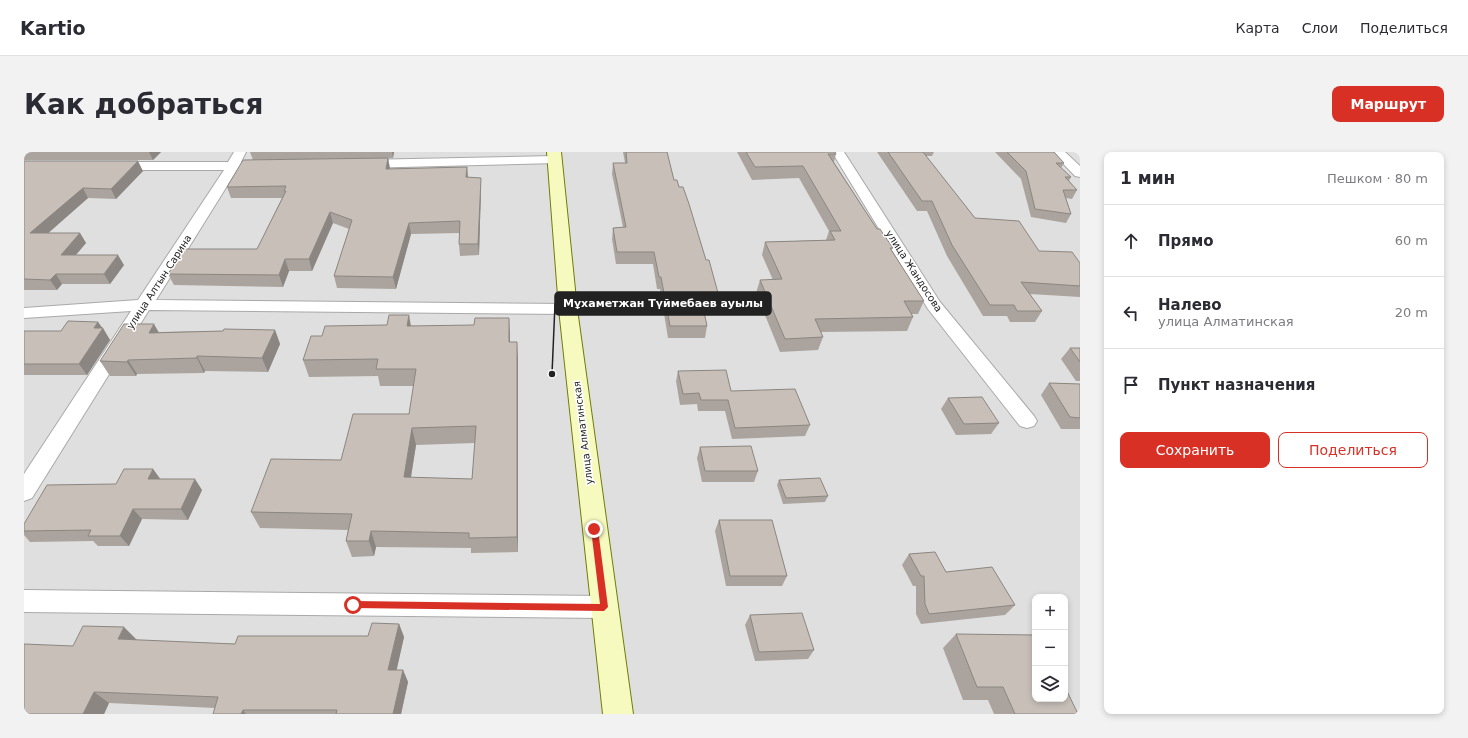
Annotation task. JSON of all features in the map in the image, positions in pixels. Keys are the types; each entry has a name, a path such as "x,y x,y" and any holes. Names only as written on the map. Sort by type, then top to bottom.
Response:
{"street":[{"name":"улица Жандосова","path":"838,152 934,305 1028,421"},
{"path":"1058,152 1080,174"},
{"path":"350,164 554,156"},
{"name":"улица Алматинская","path":"554,156 568,309 618,714"},
{"path":"102,166 236,159 280,165"},
{"name":"улица Алтын Сарина","path":"24,492 236,159"},
{"path":"24,313 144,305 568,309"},
{"path":"24,601 604,607"}],"shaded area":[{"path":"24,152 1080,152 1080,714 24,714"}],"building":[{"path":"626,152 667,152 674,180 677,180 679,187 683,187 706,260 709,260 718,293 700,294 707,326 670,326 661,277 659,277 654,252 617,252 613,228 626,227 613,163 627,163"},
{"path":"746,152 835,152 836,154 828,154 877,229 880,229 893,248 890,248 924,301 904,301 913,317 815,319 823,337 785,339 760,280 782,279 765,242 835,240 830,231 841,231 803,166 755,167"},
{"path":"888,152 923,152 975,218 1019,221 1039,251 1072,252 1080,263 1080,286 1021,282 1042,311 1017,311 1014,305 990,305 952,245 932,201 922,201"},
{"path":"1007,152 1054,152 1064,163 1056,163 1071,177 1065,177 1077,190 1063,190 1071,214 1035,209 1026,171"},
{"path":"388,158 386,169 467,167 466,177 481,178 478,244 459,244 460,221 409,223 393,277 334,276 352,220 330,212 309,259 285,259 279,275 168,274 184,249 257,249 286,191 284,191 286,186 227,187 243,160"},
{"path":"24,161 138,161 111,189 83,188 30,233 80,233 61,255 118,255 104,274 56,274 50,280 24,279"},
{"path":"389,315 409,315 407,326 474,325 475,318 509,318 509,342 517,342 517,537 469,538 469,533 371,531 369,541 346,541 352,514 251,512 271,459 341,460 353,414 409,414 416,369 376,369 378,359 303,360 311,336 322,336 325,326 387,325","holes":["476,426 472,479 404,477 412,428"]},
{"path":"68,321 98,322 94,328 103,328 79,364 24,364 24,331 61,331"},
{"path":"124,324 154,324 149,333 223,331 224,329 275,330 262,358 197,356 197,358 128,360 127,362 100,361"},
{"path":"1070,348 1080,348 1080,362"},
{"path":"726,370 731,391 795,389 810,425 735,428 728,400 701,400 699,393 683,394 678,371"},
{"path":"1049,383 1080,384 1080,418 1070,417"},
{"path":"982,397 999,423 964,424 948,398"},
{"path":"751,446 758,471 705,471 700,447"},
{"path":"124,469 153,469 148,479 195,479 181,509 133,509 120,536 88,536 91,530 24,531 24,524 47,485 116,484"},
{"path":"820,478 828,496 786,498 779,480"},
{"path":"719,520 772,520 787,576 730,576"},
{"path":"935,552 946,572 992,567 1015,605 929,614 925,604 924,576 921,576 909,554"},
{"path":"802,613 814,650 759,652 750,615"},
{"path":"372,623 399,624 388,670 403,670 393,714 336,714 337,710 243,710 241,714 213,714 218,697 94,692 83,714 24,714 24,644 73,646 83,626 124,627 118,639 235,644 238,636 368,636"},
{"path":"956,634 1032,635 1032,702 1068,702 1068,693 1078,714 1015,714 1003,687 977,687"}],"place":[{"name":"Мұхаметжан Түймебаев ауылы","path":"552,374"}],"route":[{"path":"353,605 604,607 594,529"}]}
